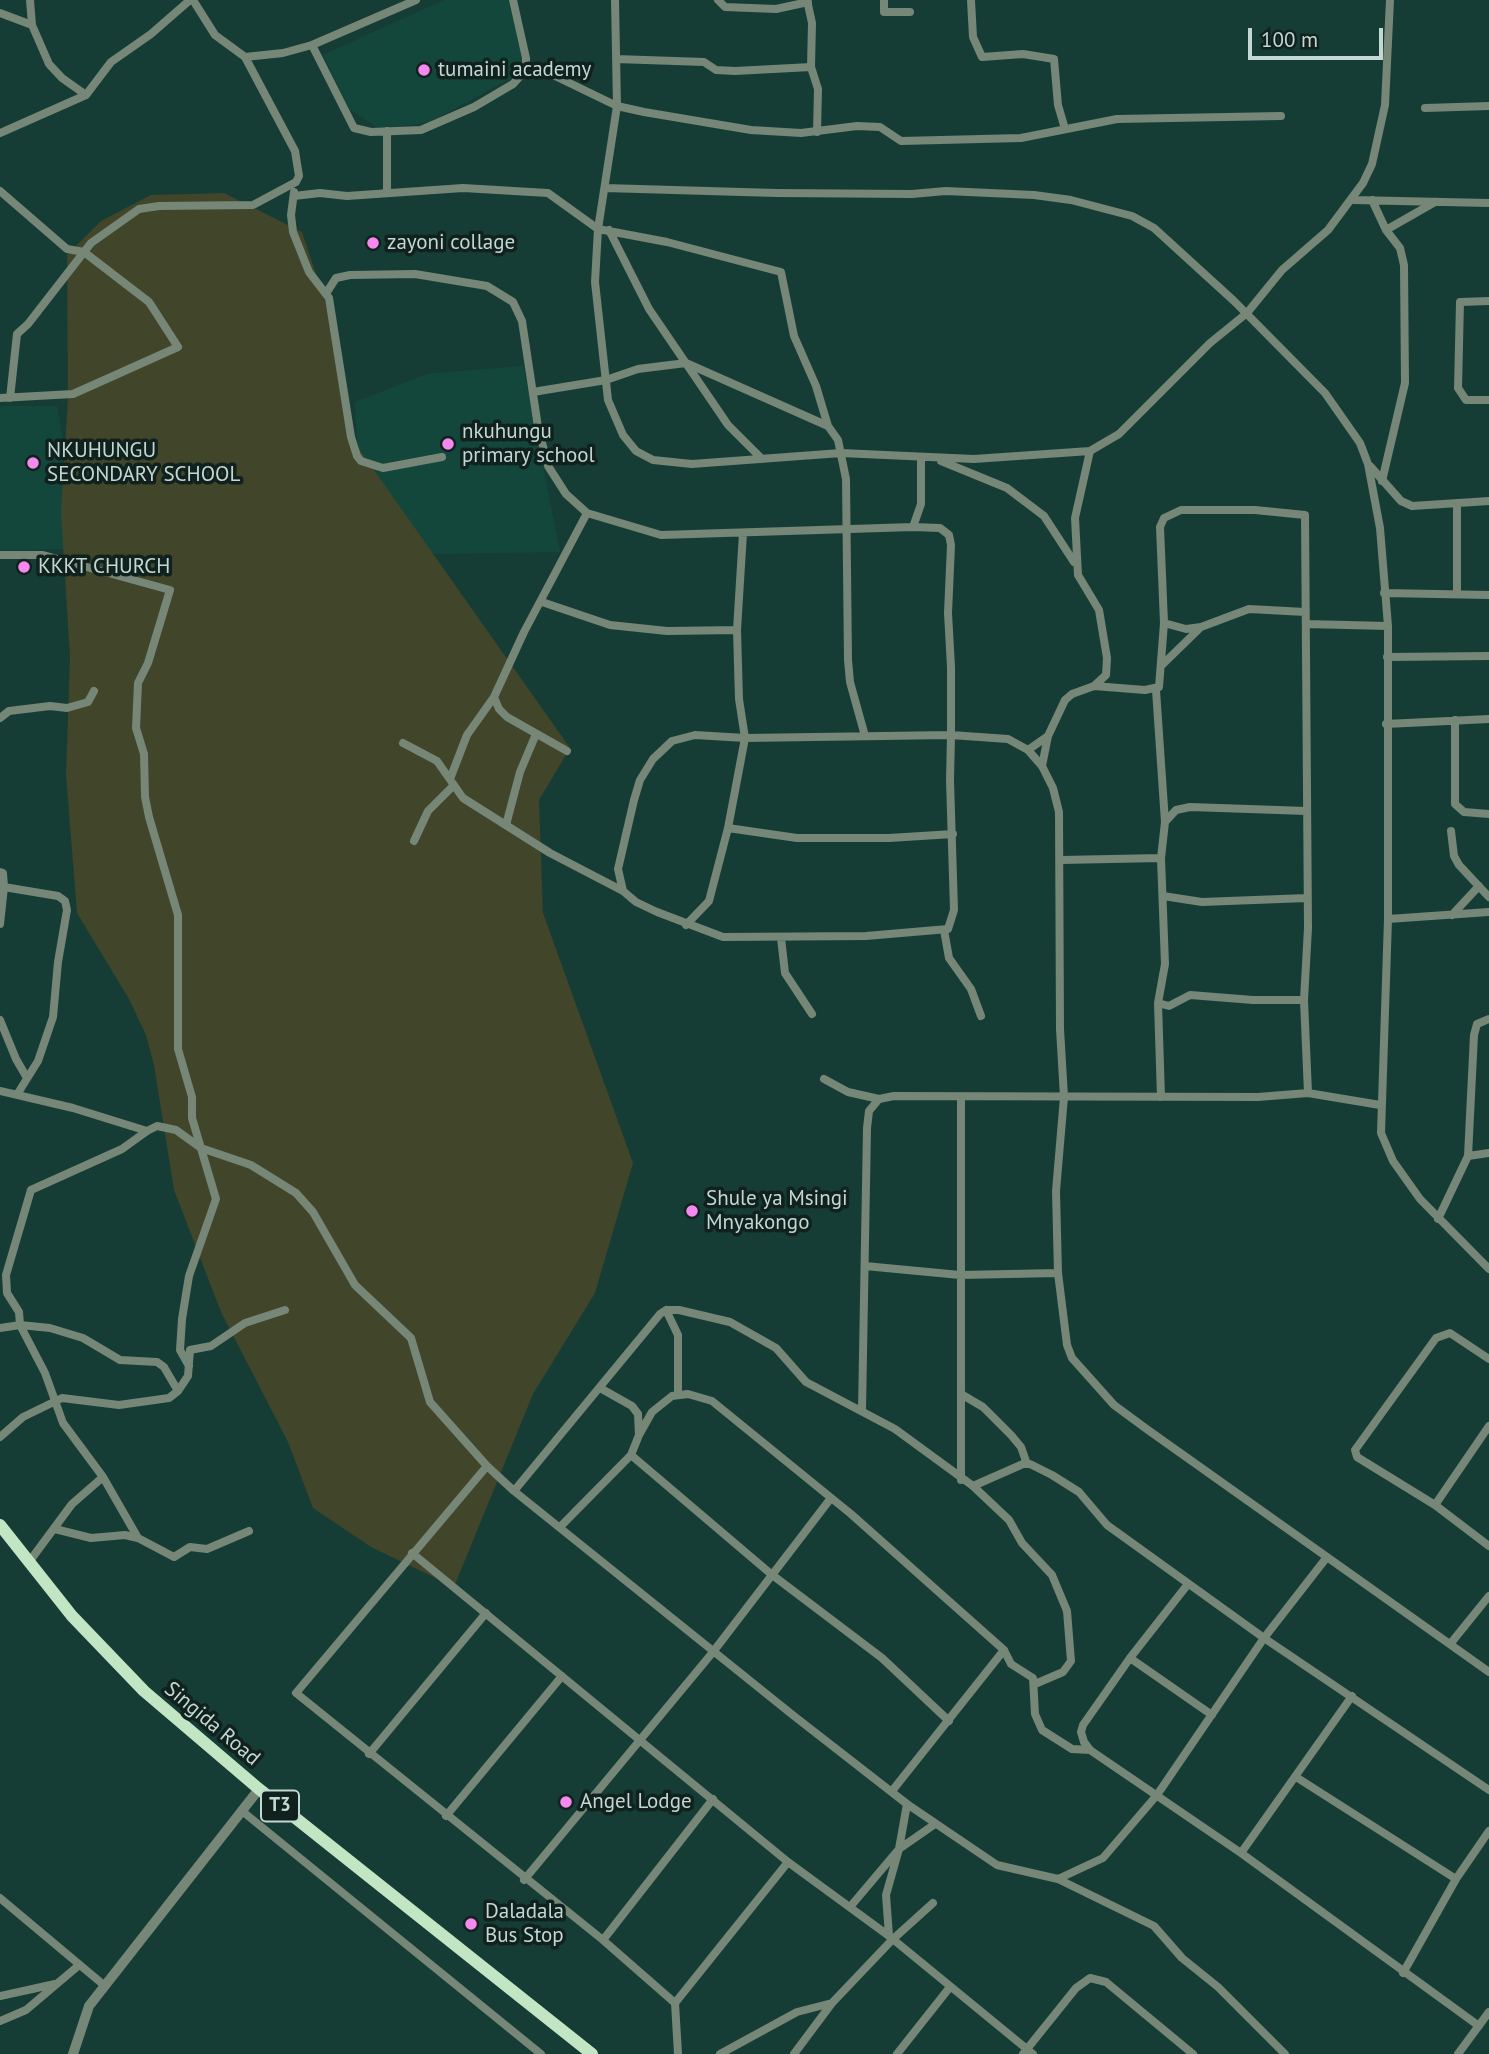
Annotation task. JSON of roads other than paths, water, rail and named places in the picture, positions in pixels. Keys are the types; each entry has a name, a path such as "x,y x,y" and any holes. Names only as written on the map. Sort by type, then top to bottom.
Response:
{"highway":[{"name":"Singida Road","path":"0,1525 72,1616 144,1691 259,1789 592,2054"}],"street":[{"path":"30,0 32,25 49,64 62,78 86,95"},
{"path":"0,133 86,95 111,62 192,0 215,35 245,57 295,150 299,176 291,223 299,254 309,272 327,292 353,448 357,456 361,461 383,468 442,457"},
{"path":"245,57 283,53 312,45 416,0"},
{"path":"312,45 354,128 421,130 474,107 513,84 526,68 513,0"},
{"path":"615,0 617,106 598,229 595,282 608,400 623,435 636,451 653,460 692,464 841,453 921,459 974,459 1090,451 1119,434 1210,343 1247,313 1282,270 1328,230 1353,200 1372,164 1385,106 1390,0"},
{"path":"718,0 725,7 776,9 807,1 812,23 811,67 818,89 817,132"},
{"path":"884,0 884,12 910,12"},
{"path":"971,0 973,37 982,57 1023,54 1054,59 1058,105 1065,129"},
{"path":"0,13 32,25"},
{"path":"616,59 704,62 716,69 735,71 811,67"},
{"path":"526,68 552,75 617,106 726,128 817,132 857,126 880,127 901,141 925,139 940,143 1021,138 1117,119 1281,116"},
{"path":"1425,108 1489,106"},
{"path":"387,131 387,193"},
{"path":"0,191 66,249 84,253 149,302 178,346 73,394 5,398 17,334 84,253 91,243 139,209 159,206 253,205 296,182"},
{"path":"294,196 477,188 548,193 598,229 781,272 794,336 816,386 828,426 838,440 846,479 848,660 850,682 864,736"},
{"path":"605,188 776,193 912,194 946,191 1071,200 1145,222 1247,313 1325,393 1360,443 1368,464 1380,528 1388,626 1388,919 1381,1133 1393,1161 1438,1219 1489,1269"},
{"path":"1353,200 1489,203"},
{"path":"1372,200 1386,230 1400,248 1405,265 1405,383 1382,481"},
{"path":"1386,230 1436,201"},
{"path":"609,230 649,309 728,425 762,459"},
{"path":"327,292 336,278 371,274 415,274 487,286 502,294 519,312 548,466 566,494 587,513 661,535 913,527 940,528 949,535 954,910 951,925 944,930 781,938 723,937 686,925 636,902 623,891 585,872 463,799 432,757 403,743"},
{"path":"1489,302 1460,302 1458,388 1466,400 1489,400"},
{"path":"533,392 606,380 638,369 686,363 828,426"},
{"path":"1042,766 1048,736 1065,700 1072,694 1094,686 1106,675 1104,631 1099,610 1081,582 1076,564 1075,517 1090,451"},
{"path":"932,458 1007,488 1049,522 1076,564"},
{"path":"913,527 921,504 921,459"},
{"path":"1368,464 1401,501 1412,506 1489,501"},
{"path":"1457,503 1457,593"},
{"path":"1161,1097 1158,1003 1165,964 1161,859 1165,822 1156,690 1161,666 1164,623 1160,527 1164,518 1181,510 1255,510 1305,514 1307,898 1304,1000 1308,1093"},
{"path":"414,841 428,811 452,782 467,735 494,697 587,513"},
{"path":"686,925 709,901 728,828 745,738 739,699 737,629 743,533"},
{"path":"0,555 43,555 170,590 154,645 138,683 135,728 144,754 146,804 178,915 178,1049 192,1097 192,1118 215,1204 189,1276 182,1319 180,1350 189,1366"},
{"path":"1384,593 1489,595"},
{"path":"542,601 610,625 667,631 737,629"},
{"path":"1164,623 1177,629 1201,627 1249,609 1305,612"},
{"path":"1306,624 1388,626"},
{"path":"1161,666 1201,627"},
{"path":"1387,657 1489,656"},
{"path":"1094,686 1156,690"},
{"path":"0,718 9,711 50,706 67,708 88,702 94,691"},
{"path":"494,697 499,709 507,717 568,751"},
{"path":"1386,724 1489,719"},
{"path":"1455,720 1455,804 1464,811 1489,814"},
{"path":"506,825 520,772 536,734"},
{"path":"623,891 618,869 640,780 653,760 673,741 695,735 745,738 951,735 1008,739 1028,750 1042,766 1053,788 1059,812 1060,1029 1064,1097 1056,1191 1058,1273 1067,1345 1072,1358 1090,1382 1148,1430 1489,1672"},
{"path":"1028,750 1048,736"},
{"path":"1165,822 1176,810 1190,807 1307,811"},
{"path":"728,828 797,838 889,838 953,834"},
{"path":"1451,831 1454,856 1489,897"},
{"path":"1061,860 1161,859"},
{"path":"0,872 3,873 4,887 0,923"},
{"path":"1452,915 1479,886"},
{"path":"4,887 58,896 65,901 67,909 58,962 53,1017 45,1044 18,1093"},
{"path":"1163,896 1202,902 1307,898"},
{"path":"1388,919 1489,912"},
{"path":"944,930 949,958 971,989 981,1016"},
{"path":"781,938 785,973 812,1014"},
{"path":"1158,1003 1169,1006 1190,995 1253,1000 1304,1000"},
{"path":"1438,1219 1468,1156 1474,1035 1477,1024 1489,1019"},
{"path":"0,1020 27,1078"},
{"path":"824,1079 848,1092 879,1100 894,1096 1161,1097 1308,1093 1380,1105"},
{"path":"0,1091 18,1093 147,1131"},
{"path":"961,1097 961,1480"},
{"path":"862,1410 868,1116 879,1100"},
{"path":"138,1538 103,1477 63,1423 53,1402 45,1373 20,1325 19,1312 7,1293 6,1275 32,1190 122,1149 157,1126 176,1130 201,1148 251,1165 296,1193 313,1212 355,1285 411,1338 418,1367 439,1414 514,1491 713,1652 935,1824 997,1865 1058,1880 1154,1926 1182,1958 1218,1987 1285,2054"},
{"path":"1468,1156 1489,1153"},
{"path":"865,1266 960,1275 1058,1273"},
{"path":"0,1437 23,1417 67,1398 119,1405 144,1404 169,1398 178,1391 188,1376 190,1350 211,1346 245,1323 285,1310"},
{"path":"514,1491 600,1388 640,1335 666,1310"},
{"path":"666,1310 730,1322 776,1348 806,1382 895,1429 961,1480 973,1486 1009,1520 1022,1543 1052,1575 1067,1611 1071,1661 1063,1672 1035,1684"},
{"path":"666,1310 678,1335 678,1394"},
{"path":"0,1328 20,1325 50,1328 83,1338 120,1360 157,1362 164,1367 178,1391"},
{"path":"1489,1359 1450,1333 1436,1338 1355,1448 1357,1457 1435,1505 1489,1546"},
{"path":"600,1388 632,1406 638,1414 639,1435"},
{"path":"560,1527 631,1455 639,1435 658,1406 678,1394 712,1401 831,1498 1004,1650 1011,1664 1033,1678 1035,1714 1042,1730 1072,1749 1090,1750"},
{"path":"961,1394 984,1407 1011,1435 1021,1447 1027,1464 1079,1492 1107,1525 1264,1639 1489,1790"},
{"path":"1435,1505 1489,1426"},
{"path":"631,1455 771,1574 882,1657 949,1721"},
{"path":"973,1486 1027,1464"},
{"path":"487,1466 296,1693 524,1880 603,1940 675,2003"},
{"path":"29,1562 72,1504 103,1477"},
{"path":"524,1880 713,1652 831,1498"},
{"path":"55,1529 90,1538 125,1535 138,1538 174,1557 190,1547 207,1549 249,1531"},
{"path":"412,1553 788,1862 891,1938 1028,2052 1076,1988 1090,1978 1106,1982 1193,2054"},
{"path":"1058,1880 1103,1858 1157,1796 1264,1639 1327,1557"},
{"path":"1188,1584 1130,1658 1083,1725 1082,1738 1090,1750 1241,1853 1479,2026"},
{"path":"1451,1643 1489,1595"},
{"path":"369,1754 486,1613"},
{"path":"892,1791 1004,1650"},
{"path":"1130,1658 1212,1715"},
{"path":"446,1816 562,1676"},
{"path":"1241,1853 1352,1696"},
{"path":"1296,1777 1456,1879"},
{"path":"74,2054 89,2006 259,1789"},
{"path":"603,1940 713,1800"},
{"path":"891,1938 886,1895 900,1850 907,1804"},
{"path":"242,1811 541,2054"},
{"path":"850,1907 900,1850 935,1824"},
{"path":"1403,1973 1456,1879 1489,1831"},
{"path":"678,2054 675,2003 788,1862"},
{"path":"0,1898 105,1986"},
{"path":"794,2054 832,2003 891,1938 933,1903"},
{"path":"0,2021 16,2017 78,1966"},
{"path":"0,1996 59,1983"},
{"path":"897,2054 950,1987"},
{"path":"720,2054 797,2012 832,2003"},
{"path":"1458,2054 1489,2012"}],"place":[{"name":"tumaini academy","path":"424,70"},
{"name":"zayoni collage","path":"373,243"},
{"name":"nkuhungu primary school","path":"448,444"},
{"name":"NKUHUNGU SECONDARY SCHOOL","path":"33,463"},
{"name":"KKKT CHURCH","path":"24,567"},
{"name":"Shule ya Msingi Mnyakongo","path":"692,1211"},
{"name":"Angel Lodge","path":"566,1802"},
{"name":"Daladala Bus Stop","path":"471,1924"}]}
